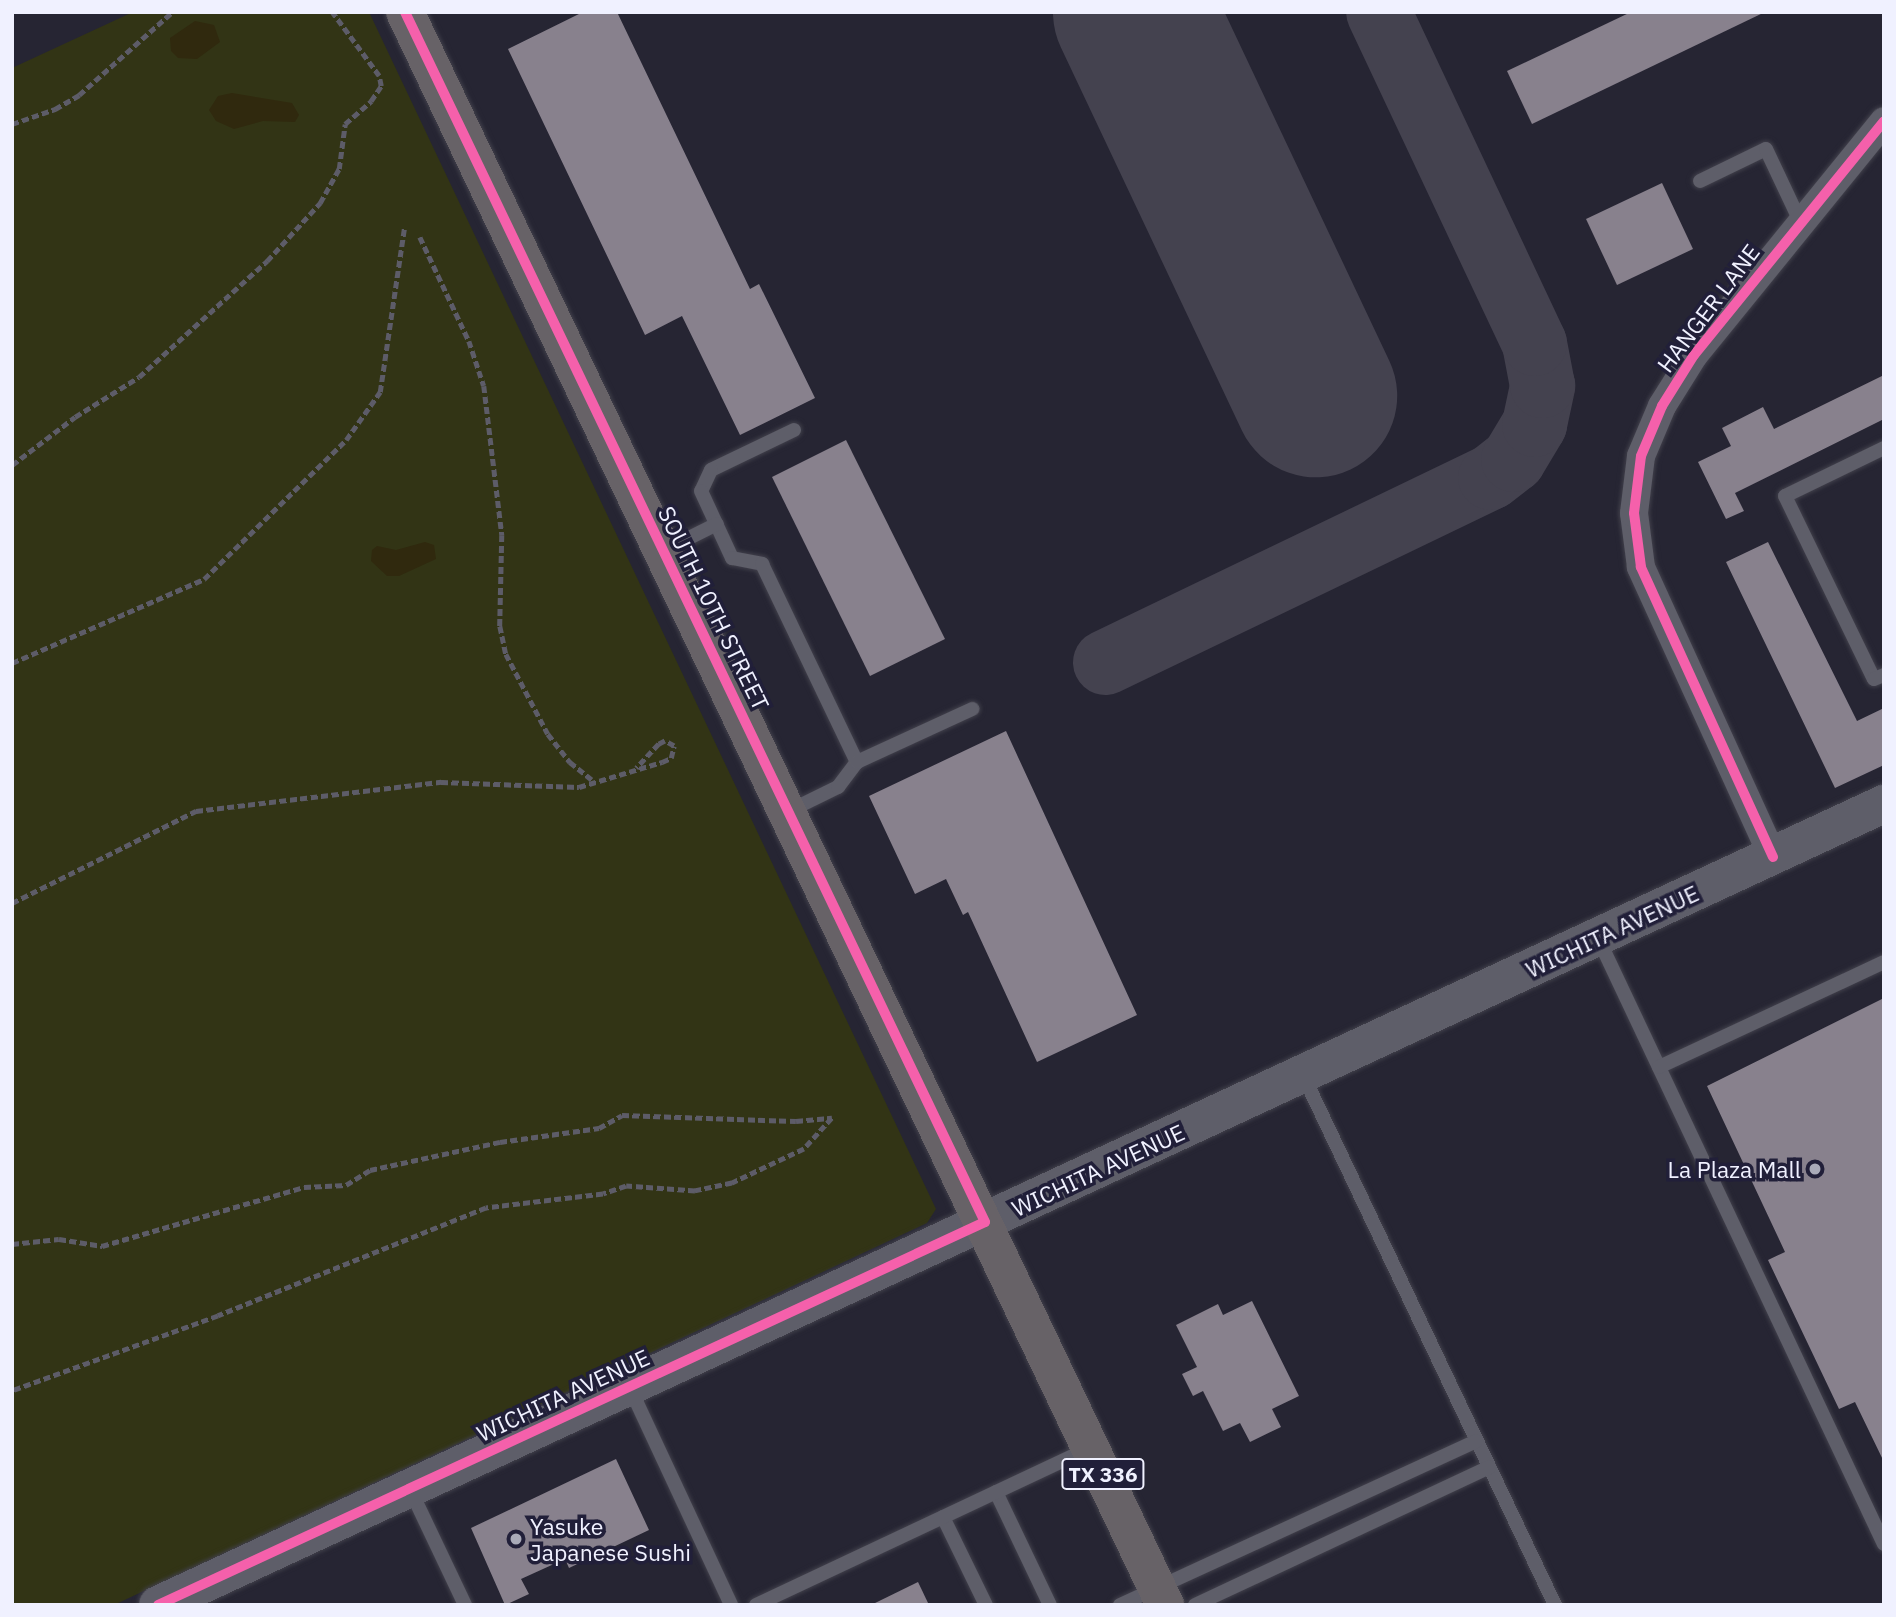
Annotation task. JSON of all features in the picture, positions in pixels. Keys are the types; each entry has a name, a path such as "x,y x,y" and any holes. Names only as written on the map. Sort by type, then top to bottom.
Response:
{"main road":[{"name":"SOUTH 10TH STREET","path":"405,12 985,1222 1161,1596"},
{"name":"WICHITA AVENUE","path":"158,1605 1884,804"}],"street":[{"name":"HANGER LANE","path":"1773,857 1656,608 1641,567 1634,513 1641,456 1662,406 1694,355 1884,121"}],"lane":[{"path":"1700,181 1766,149 1801,223"},
{"path":"794,430 711,470 701,491 732,558 762,564 857,762"},
{"path":"1884,448 1786,496 1874,679 1884,675"},
{"path":"663,551 717,524"},
{"path":"788,811 838,787 857,762 972,709"},
{"path":"1598,938 1884,1544"},
{"path":"1659,1067 1884,962"},
{"path":"1303,1075 1555,1605"},
{"path":"629,1387 731,1605"},
{"path":"1120,1605 1161,1596 1476,1441"},
{"path":"756,1605 1090,1448"},
{"path":"1195,1605 1489,1467"},
{"path":"409,1489 465,1605"},
{"path":"996,1492 1050,1605"},
{"path":"943,1517 986,1605"}],"path":[{"path":"12,124 55,109 79,95 172,12"},
{"path":"12,466 75,417 139,377 267,261 320,203 339,169 345,124 372,102 381,86 379,76 332,12"},
{"path":"12,663 204,579 346,440 380,392 404,229"},
{"path":"420,237 469,341 484,386 502,535 500,626 506,654 548,734 570,762 593,780"},
{"path":"12,903 190,812 441,782 579,787 593,780 637,768 671,758 674,746 665,741 659,744 637,768"},
{"path":"12,1244 59,1240 102,1246 304,1187 346,1185 370,1170 500,1142 599,1128 622,1115 832,1118 804,1149 732,1183 695,1191 626,1186 596,1195 486,1208 218,1316 12,1391"}],"green space":[{"path":"133,12 369,12 936,1209 927,1223 114,1605 12,1605 12,68"}],"sand":[{"path":"195,21 214,25 220,42 197,59 178,58 171,51 170,38"},
{"path":"232,93 292,103 299,115 295,122 263,121 234,129 216,121 209,110 218,96"},
{"path":"425,542 434,545 436,559 399,576 387,576 371,561 372,550 377,546 396,550"}],"building":[{"path":"583,12 617,12 750,289 759,284 815,398 740,435 682,316 645,335 508,49"},
{"path":"1631,12 1765,12 1532,124 1507,71"},
{"path":"1662,183 1693,249 1617,285 1586,219"},
{"path":"1884,375 1884,419 1735,493 1744,511 1726,519 1698,462 1731,446 1722,428 1763,407 1774,429"},
{"path":"846,440 945,639 870,676 772,477"},
{"path":"1768,542 1857,721 1884,708 1884,765 1835,788 1726,562"},
{"path":"1006,731 1137,1015 1037,1062 968,912 963,915 946,879 915,894 869,796"},
{"name":"La Plaza Mall","path":"1884,998 1884,1462 1855,1402 1839,1409 1768,1260 1785,1252 1707,1086"},
{"path":"1252,1301 1299,1396 1272,1409 1281,1427 1250,1442 1240,1423 1223,1431 1203,1391 1193,1396 1182,1374 1197,1367 1176,1325 1218,1304 1223,1315"},
{"path":"616,1459 649,1530 569,1568 565,1559 521,1579 529,1594 505,1605 471,1528"},
{"path":"918,1582 929,1605 871,1605"}],"taxiway":[{"path":"1105,662 1490,477 1513,459 1534,424 1542,385 1534,343 1378,12"}],"runway":[{"path":"1134,12 1315,395"}],"cycle path":[{"path":"158,1605 985,1222 405,12"},
{"path":"1773,857 1641,567 1634,513 1641,456 1662,406 1694,355 1884,121"}],"place":[{"name":"La Plaza Mall","path":"1815,1169"},
{"name":"Yasuke Japanese Sushi","path":"516,1539"}]}
